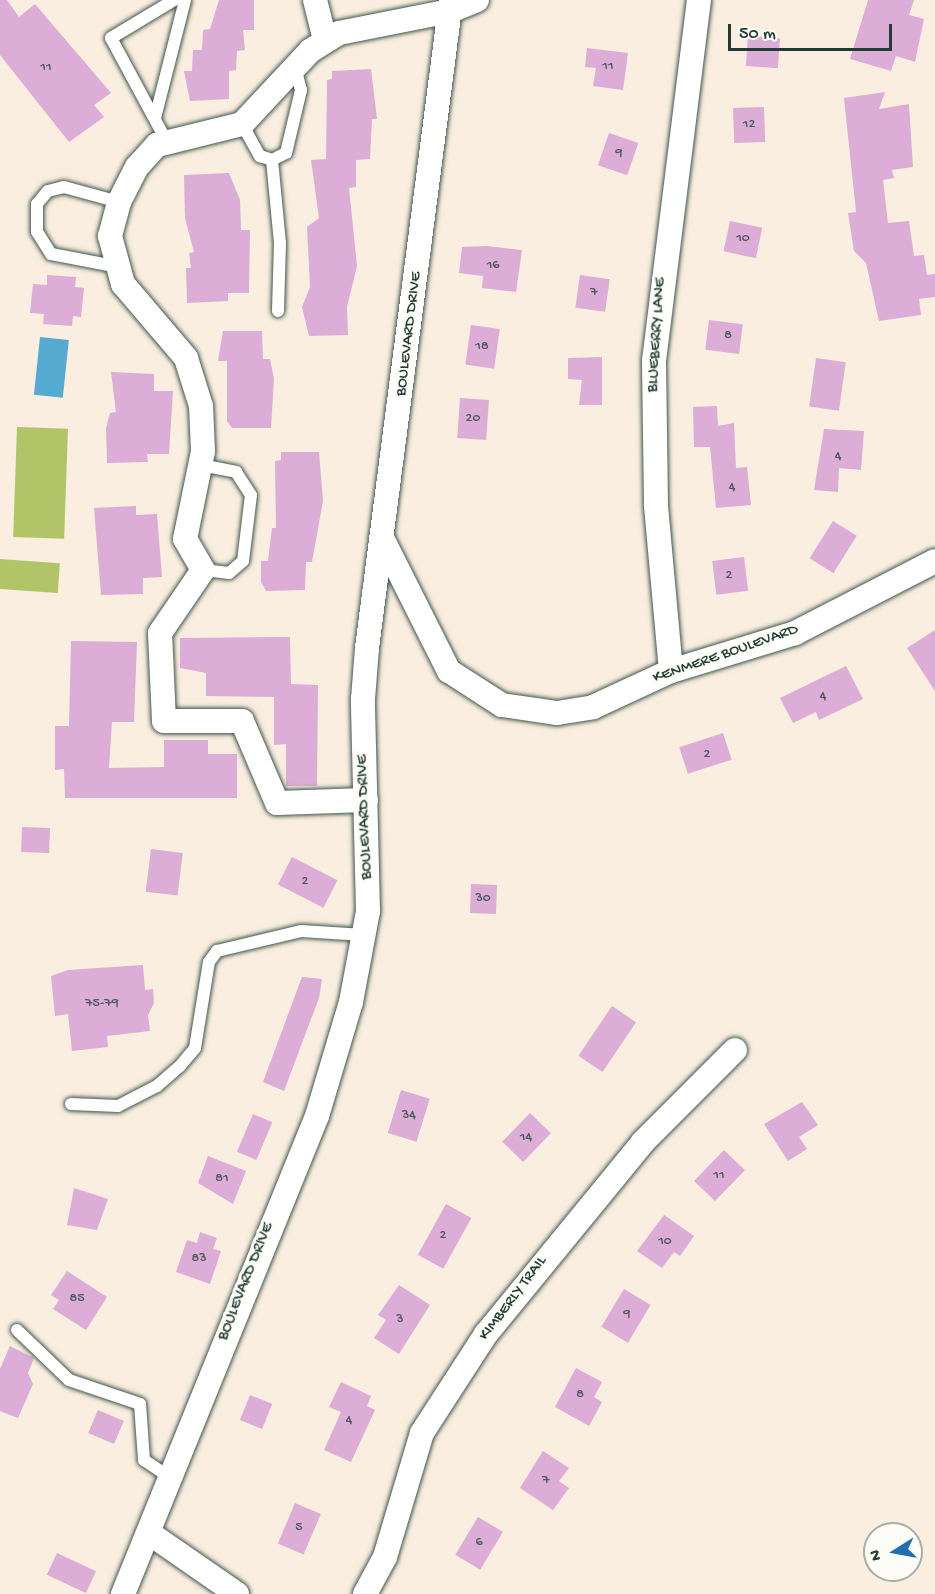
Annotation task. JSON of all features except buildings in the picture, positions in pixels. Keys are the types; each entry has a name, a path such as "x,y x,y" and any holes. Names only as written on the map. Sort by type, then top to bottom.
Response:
{"street":[{"path":"315,0 325,40"},
{"path":"366,800 277,803 242,721 164,721 160,633 203,570 185,539 201,465 203,425 196,378 186,358 129,293 114,266 110,236 119,202 148,153 167,142 242,124 325,40 375,23 477,0"},
{"name":"BLUEBERRY LANE","path":"671,671 656,505 654,361 699,0"},
{"name":"BOULEVARD DRIVE","path":"123,1594 326,1094 364,935 369,871 363,699 451,6"},
{"name":"KENMERE BOULEVARD","path":"383,540 436,651 449,670 481,695 517,709 574,713 671,671 795,633 935,561"},
{"name":"KIMBERLY TRAIL","path":"365,1594 385,1557 422,1432 486,1334 620,1168 735,1050"},
{"path":"149,1533 237,1594"}],"lane":[{"path":"167,142 111,38 174,0"},
{"path":"155,118 185,0"},
{"path":"272,160 286,153 293,132 301,90 295,68"},
{"path":"242,124 255,152 272,160"},
{"path":"272,160 280,243 278,311"},
{"path":"114,266 51,254 37,232 37,204 48,191 64,187 119,202"},
{"path":"201,465 236,472 251,495 243,561 229,573 203,570"},
{"path":"71,1104 118,1106 157,1086 180,1066 195,1048 209,962 217,951 302,931 364,935"},
{"path":"16,1330 69,1380 140,1404 144,1460 171,1478"}],"green space":[{"path":"17,427 68,429 64,539 13,537"},
{"path":"0,559 60,563 58,593 0,589"}],"water":[{"path":"40,337 69,340 63,398 34,395"}]}
